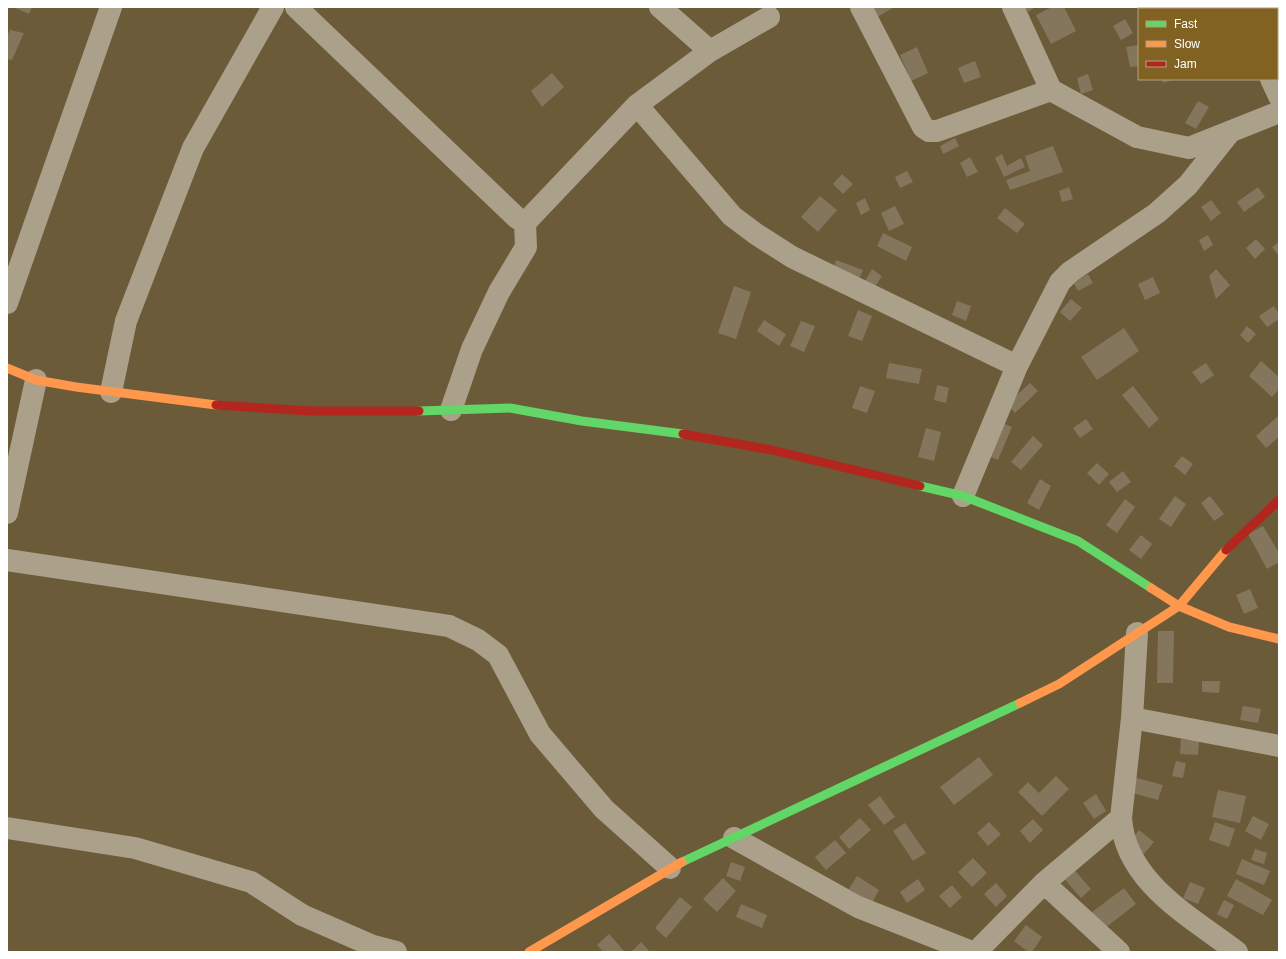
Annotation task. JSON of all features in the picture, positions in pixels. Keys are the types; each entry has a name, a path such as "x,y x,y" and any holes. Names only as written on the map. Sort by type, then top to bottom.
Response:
{"street":[{"path":"7,303 111,7"},
{"path":"111,392 126,321 193,148 273,7"},
{"path":"296,7 517,218 525,223"},
{"path":"660,7 710,51"},
{"path":"861,7 923,127 929,130 937,131 1051,90"},
{"path":"1013,7 1051,90 1137,137 1188,148 1279,112"},
{"path":"451,410 472,349 499,292 526,247 525,223 637,106 710,51 770,10"},
{"path":"1271,80 1279,96"},
{"path":"637,106 732,216 756,234 792,257 1017,366"},
{"path":"963,496 1017,366 1060,282 1070,272 1158,213 1188,185 1231,130"},
{"path":"7,368 36,380 199,404 310,411 402,412 510,408 582,421 679,433 772,450 963,496 1078,541 1179,606 1229,627 1279,639"},
{"path":"7,513 36,380"},
{"path":"529,952 670,868 1059,684 1179,606 1224,552 1279,500"},
{"path":"7,560 448,626 478,640 498,655 540,734 604,809 670,868"},
{"path":"1138,633 1132,718 1121,818 1122,834 1130,855 1148,881 1173,903 1237,952"},
{"path":"1132,718 1279,746"},
{"path":"976,952 1044,883 1121,818"},
{"path":"7,828 135,848 251,882 302,915 373,946 396,952"},
{"path":"734,838 858,907 972,952"},
{"path":"1044,883 1119,952"}],"building":[{"path":"32,7 29,14 15,8"},
{"path":"863,7 894,7 871,21"},
{"path":"1025,7 1035,7 1028,12"},
{"path":"1052,7 1064,7 1076,31 1051,44 1036,15"},
{"path":"1162,7 1178,8 1162,8"},
{"path":"1252,7 1265,7 1264,8"},
{"path":"1125,19 1133,33 1121,40 1113,26"},
{"path":"10,30 24,33 12,60 7,59 7,36"},
{"path":"1138,45 1138,66 1130,67 1126,47"},
{"path":"917,47 928,73 911,81 900,55"},
{"path":"975,61 981,77 964,83 958,68"},
{"path":"552,73 564,87 542,107 531,91"},
{"path":"1088,74 1093,90 1081,94 1077,78"},
{"path":"1162,80 1171,80 1163,83"},
{"path":"1198,101 1209,107 1196,129 1185,123"},
{"path":"955,138 959,146 943,154 940,146"},
{"path":"1053,146 1063,172 1010,190 1006,180 1030,171 1025,156"},
{"path":"1002,154 1007,166 1021,158 1025,167 1004,177 995,158"},
{"path":"970,157 978,172 967,177 960,163"},
{"path":"907,171 913,182 900,188 895,177"},
{"path":"842,174 853,184 843,194 833,184"},
{"path":"1069,187 1073,199 1062,202 1059,191"},
{"path":"1258,187 1265,197 1244,212 1237,202"},
{"path":"820,196 837,210 818,232 801,217"},
{"path":"865,198 870,210 861,215 856,203"},
{"path":"1211,200 1221,213 1211,221 1201,207"},
{"path":"895,206 904,224 889,231 881,213"},
{"path":"1005,208 1025,224 1017,233 997,218"},
{"path":"883,233 912,247 906,261 877,246"},
{"path":"1208,235 1213,245 1204,251 1199,240"},
{"path":"1256,239 1265,249 1255,259 1246,248"},
{"path":"1279,242 1279,256 1272,247"},
{"path":"836,260 863,270 858,282 832,272"},
{"path":"872,269 882,276 875,287 865,281"},
{"path":"1216,269 1230,285 1216,299 1209,276"},
{"path":"1088,274 1093,283 1078,291 1073,282"},
{"path":"1153,277 1160,293 1145,300 1138,284"},
{"path":"734,286 751,292 736,339 718,333"},
{"path":"1071,299 1082,308 1070,321 1060,312"},
{"path":"957,301 971,306 966,321 952,315"},
{"path":"1274,306 1279,314 1279,319 1267,327 1259,316"},
{"path":"858,310 872,316 862,341 848,336"},
{"path":"764,320 786,334 779,346 757,331"},
{"path":"801,321 815,326 804,352 790,346"},
{"path":"1247,326 1256,334 1248,343 1240,335"},
{"path":"1124,328 1139,351 1097,380 1081,357"},
{"path":"1261,361 1279,377 1279,389 1272,397 1249,376"},
{"path":"889,363 922,369 919,384 886,378"},
{"path":"1206,363 1214,375 1201,384 1192,372"},
{"path":"1030,383 1038,391 1015,413 1007,404"},
{"path":"937,385 949,388 946,403 934,400"},
{"path":"860,386 875,391 867,413 852,408"},
{"path":"1133,386 1159,419 1149,428 1122,395"},
{"path":"1278,416 1279,437 1266,448 1256,436"},
{"path":"1086,419 1093,429 1080,438 1073,428"},
{"path":"997,421 1012,427 998,460 984,454"},
{"path":"926,428 941,432 934,461 918,457"},
{"path":"1033,436 1043,445 1021,470 1011,462"},
{"path":"1182,456 1193,464 1185,475 1174,466"},
{"path":"1097,463 1109,474 1099,485 1087,473"},
{"path":"1123,471 1131,482 1117,492 1109,482"},
{"path":"1040,479 1051,486 1039,510 1027,503"},
{"path":"1175,496 1186,504 1171,527 1159,519"},
{"path":"1210,496 1224,514 1214,521 1201,503"},
{"path":"1125,499 1135,507 1117,533 1106,525"},
{"path":"1263,526 1279,553 1279,562 1267,569 1248,534"},
{"path":"1141,535 1152,544 1141,559 1129,550"},
{"path":"1250,589 1258,608 1244,614 1236,595"},
{"path":"1158,631 1174,631 1173,683 1157,683"},
{"path":"1202,681 1220,681 1219,693 1202,692"},
{"path":"1243,706 1261,709 1258,723 1240,720"},
{"path":"1181,739 1199,741 1198,755 1180,754"},
{"path":"979,757 993,775 954,805 940,787"},
{"path":"1176,761 1186,763 1183,778 1172,776"},
{"path":"1056,776 1069,789 1042,816 1018,792 1028,782 1039,793"},
{"path":"1133,777 1163,785 1158,800 1129,792"},
{"path":"1218,790 1246,796 1240,823 1212,817"},
{"path":"1096,794 1106,811 1094,819 1083,803"},
{"path":"880,796 895,817 884,825 868,805"},
{"path":"1253,816 1269,824 1261,840 1245,831"},
{"path":"860,818 871,830 849,849 839,837"},
{"path":"1033,819 1043,830 1030,843 1020,831"},
{"path":"989,822 1001,834 988,846 977,833"},
{"path":"1215,822 1235,829 1229,847 1209,840"},
{"path":"905,823 926,853 913,861 893,831"},
{"path":"1139,830 1154,842 1144,854 1130,842"},
{"path":"835,840 846,853 826,870 815,857"},
{"path":"1255,849 1267,853 1264,864 1251,860"},
{"path":"973,858 987,873 972,887 958,872"},
{"path":"1242,859 1270,871 1264,885 1236,874"},
{"path":"731,862 745,867 740,881 726,876"},
{"path":"1070,865 1091,889 1081,898 1060,874"},
{"path":"857,876 879,890 872,903 849,889"},
{"path":"723,878 736,891 717,912 703,899"},
{"path":"918,879 925,890 907,903 900,892"},
{"path":"1236,879 1272,900 1263,915 1227,896"},
{"path":"1190,882 1205,888 1198,904 1183,898"},
{"path":"996,883 1007,896 996,907 984,894"},
{"path":"952,885 962,897 950,908 939,896"},
{"path":"1124,888 1136,904 1101,931 1088,915"},
{"path":"680,897 692,907 666,938 655,928"},
{"path":"1224,900 1234,905 1227,919 1217,914"},
{"path":"741,904 767,915 762,928 736,917"},
{"path":"1026,925 1042,937 1032,952 1028,952 1014,941"},
{"path":"609,934 625,952 603,952 597,945"},
{"path":"641,942 650,952 631,952"}],"traffic: fast":[{"path":"419,411 510,408 582,421 683,434"},
{"path":"920,486 963,496 1078,541 1151,588"},
{"path":"682,862 1020,703"}],"traffic: slow":[{"path":"7,368 36,380 76,387 216,405"},
{"path":"1020,703 1059,684 1179,606 1226,550"},
{"path":"1151,588 1179,606 1229,627 1279,639"},
{"path":"529,952 682,862"}],"traffic: jam":[{"path":"216,405 310,411 419,411"},
{"path":"683,434 772,450 920,486"},
{"path":"1226,550 1279,500"}]}
